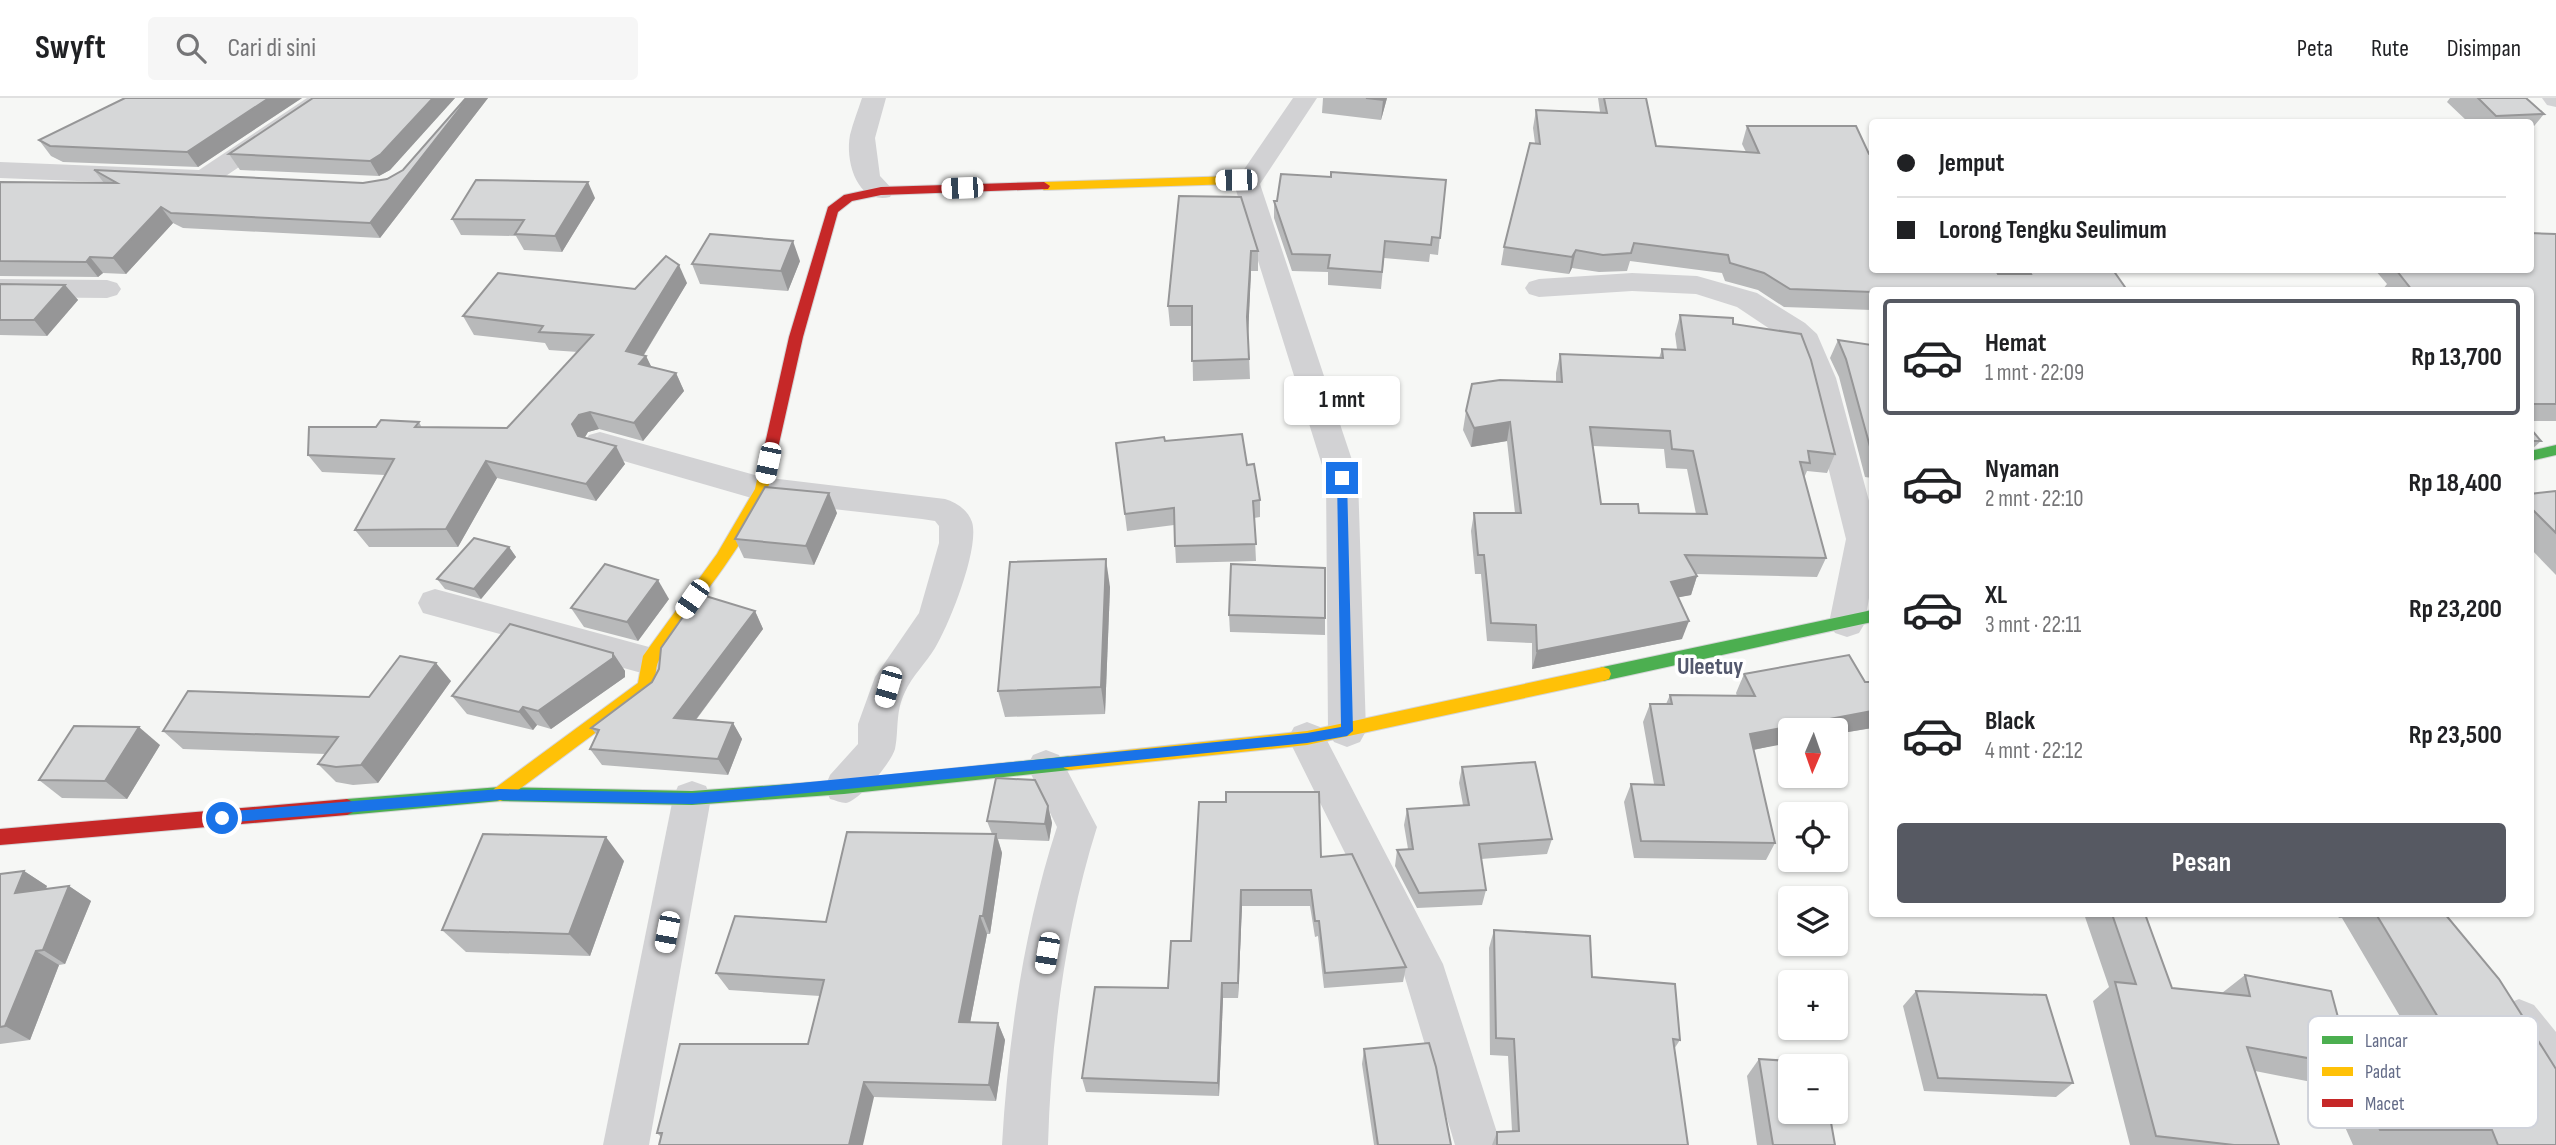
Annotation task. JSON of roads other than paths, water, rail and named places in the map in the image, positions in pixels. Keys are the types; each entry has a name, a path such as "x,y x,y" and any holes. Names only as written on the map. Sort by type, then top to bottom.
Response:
{"street":[{"path":"205,178 324,98"},
{"path":"874,98 862,138 867,179 881,191"},
{"path":"1247,184 1305,98"},
{"path":"0,168 36,147"},
{"path":"0,168 243,181"},
{"path":"500,794 646,686 649,661 722,558 762,489 796,337 832,210 838,202 851,195 881,191 1236,180 1247,184"},
{"path":"1247,184 1342,478 1347,731"},
{"path":"0,837 500,794 692,798 844,787 1307,738 1860,620 1863,539 1821,378 1807,341 1795,330 1747,300 1696,285 1632,282 1539,288"},
{"path":"0,288 107,289"},
{"path":"600,443 762,489 945,511 956,523 956,543 936,614 888,687 877,724 876,749 844,787"},
{"path":"2534,455 2556,450"},
{"path":"435,603 649,661"},
{"path":"1307,738 1422,964 1478,1145"},
{"path":"1025,1145 1030,1056 1059,880 1077,827 1046,766"},
{"path":"626,1145 692,798"},
{"path":"2498,995 2515,1016"},
{"path":"2538,1044 2556,1066"}],"district":[{"name":"Uleetuy","path":"1710,666"}]}
